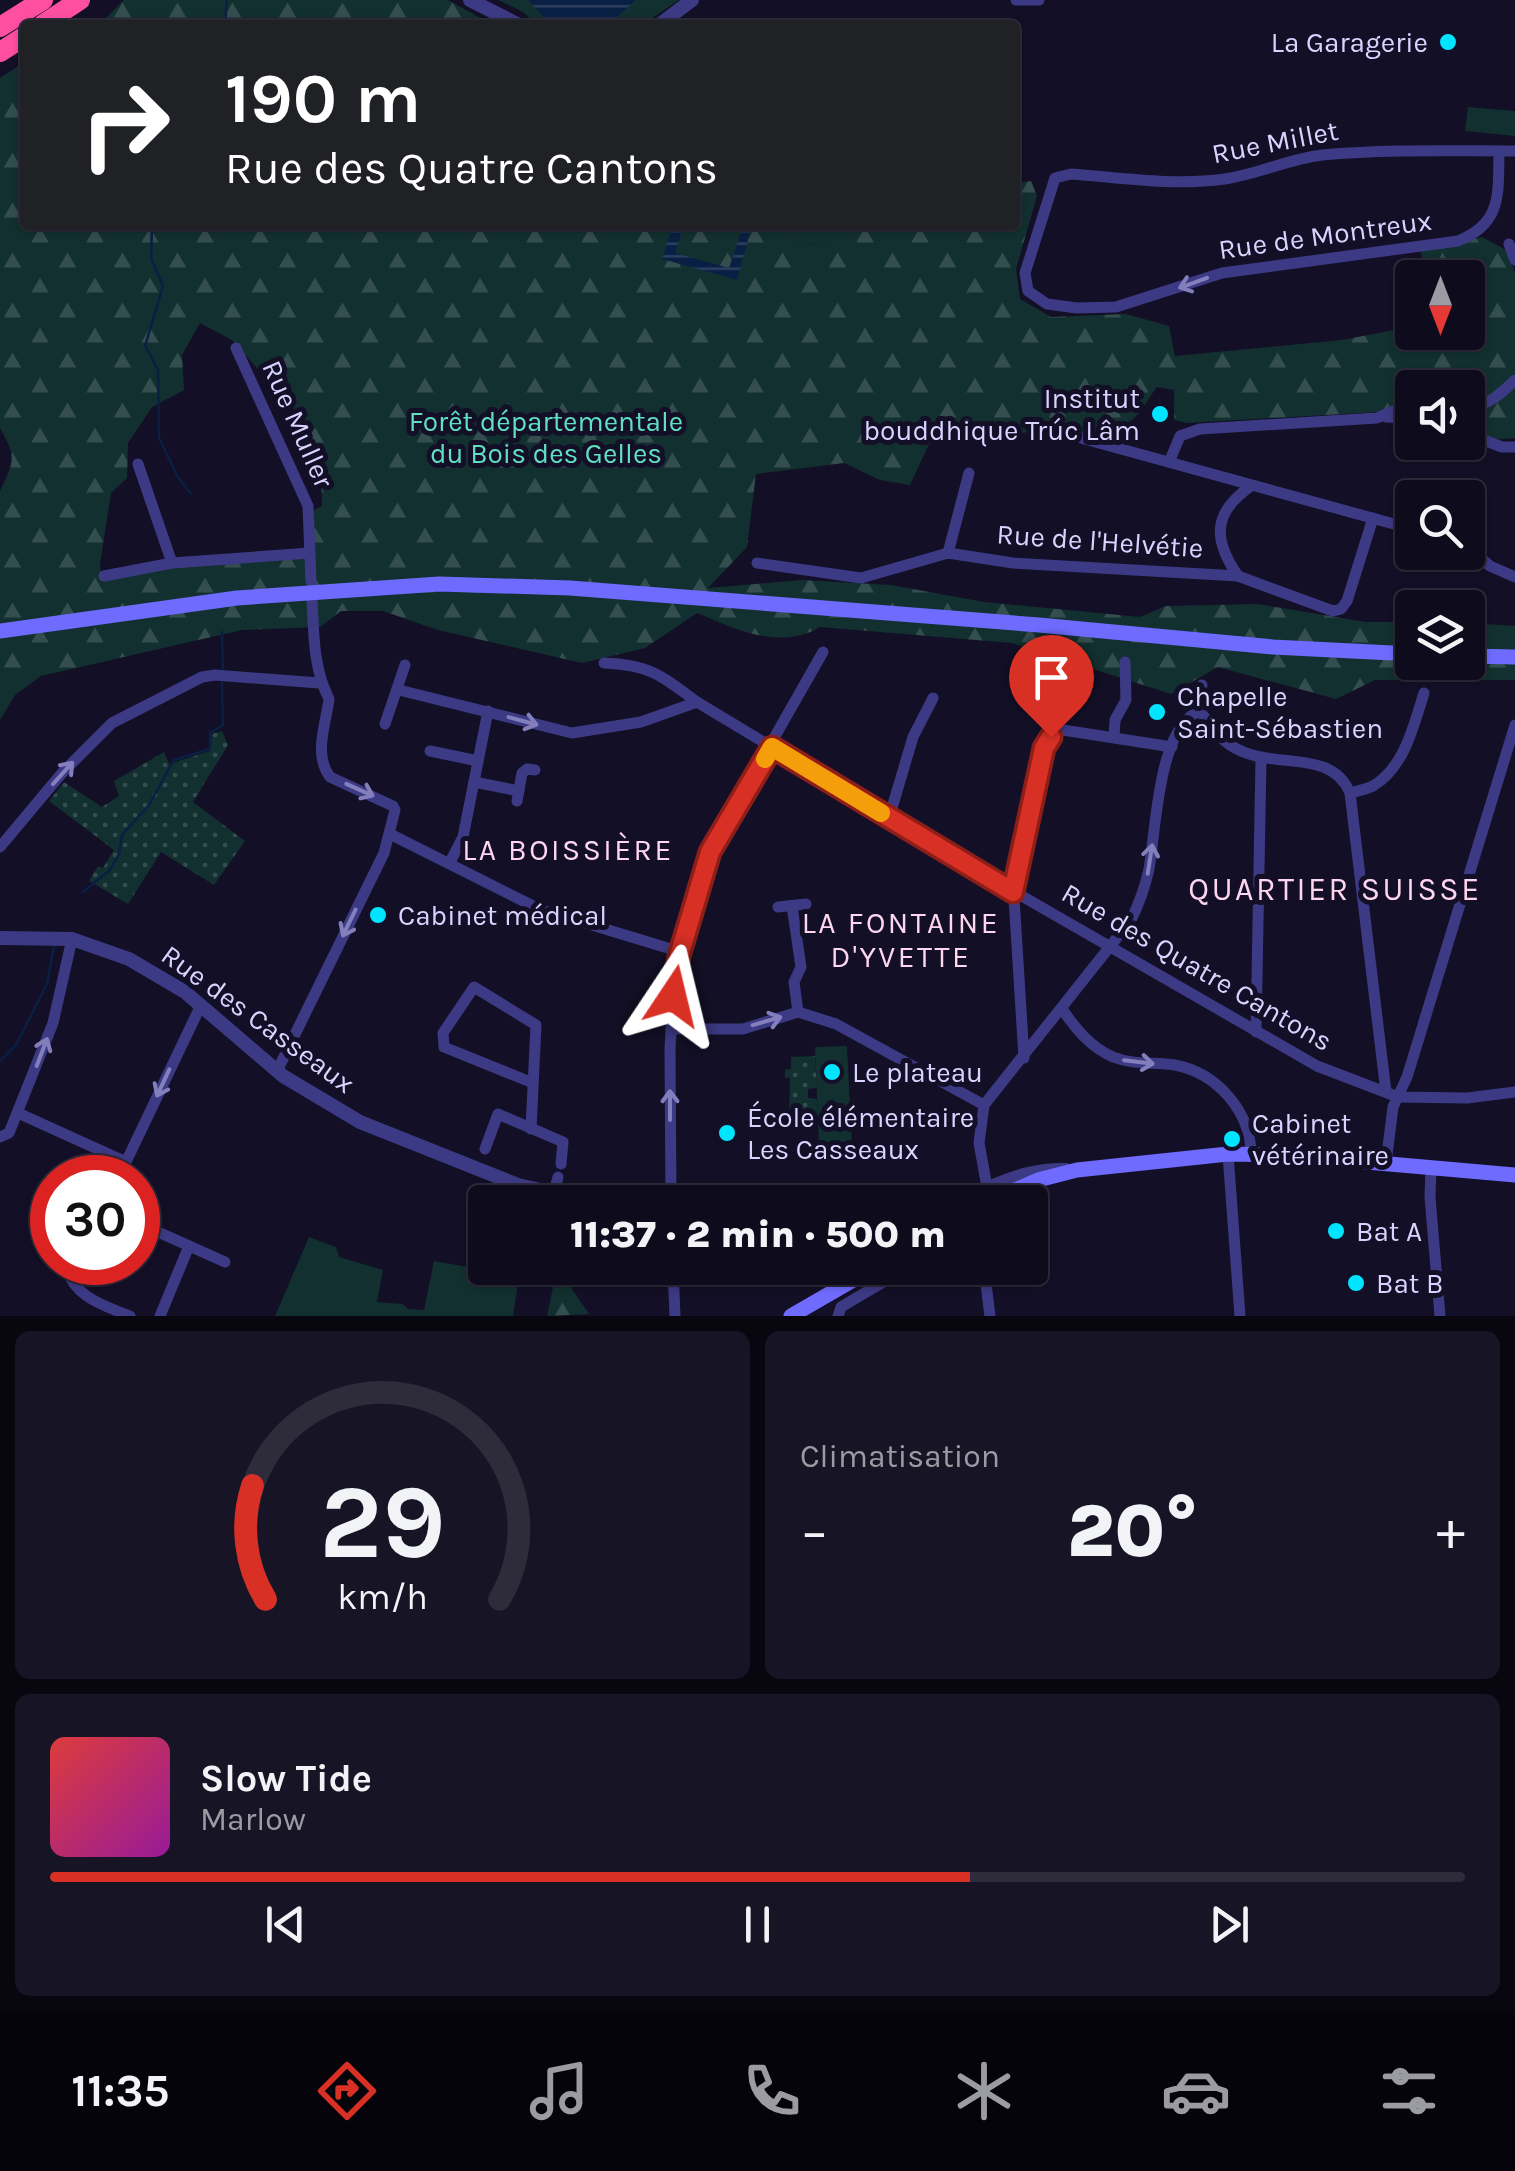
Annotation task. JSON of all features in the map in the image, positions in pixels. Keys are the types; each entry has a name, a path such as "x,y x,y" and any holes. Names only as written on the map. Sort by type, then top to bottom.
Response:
{"highway":[{"path":"0,27 42,0"},
{"path":"50,20 80,0"}],"main road":[{"path":"0,631 236,598 439,584 570,588 1273,647 1395,653"},
{"path":"1485,656 1515,657"},
{"path":"1021,1185 1077,1170 1251,1153 1515,1175"},
{"path":"790,1316 858,1285"}],"street":[{"path":"470,0 509,20"},
{"path":"666,20 692,0"},
{"path":"1016,0 1039,0"},
{"name":"Rue Millet","path":"1051,187 1054,178 1071,174 1148,183 1181,182 1230,178 1316,156 1413,149 1515,151"},
{"name":"Rue de Montreux","path":"1051,187 1025,273 1028,291 1047,304 1100,308 1133,303 1222,273 1458,241 1479,230 1498,203 1499,151"},
{"path":"1509,244 1515,260"},
{"name":"Rue Muller","path":"236,348 308,506 311,581"},
{"path":"1485,403 1497,398 1515,380"},
{"path":"1377,418 1395,410"},
{"path":"1170,460 1180,436 1200,428 1395,418"},
{"path":"1070,435 1395,524"},
{"path":"1485,440 1515,447"},
{"path":"138,464 172,563"},
{"path":"948,552 968,474"},
{"path":"1238,576 1222,553 1218,536 1224,516 1237,496 1251,486"},
{"name":"Rue de l'Helvétie","path":"757,562 861,578 948,552 1013,562 1238,576 1332,611 1341,609 1348,601 1373,518"},
{"path":"104,576 172,563 310,554"},
{"path":"1485,562 1515,577"},
{"path":"277,1071 390,834 394,806 330,777 324,769 321,750 329,699 319,682 312,600"},
{"path":"671,1185 671,1029 679,956 710,852 823,652"},
{"path":"1114,737 1116,720 1126,700 1125,662"},
{"name":"Rue des Quatre Cantons","path":"604,663 636,664 660,675 697,702 888,818 1317,1066 1392,1095 1467,1098 1515,1092"},
{"path":"385,724 404,666"},
{"path":"0,847 81,753 123,715 202,677 319,682"},
{"path":"1202,685 1200,711 1214,731 1234,748 1261,759 1327,766 1344,777 1350,793 1392,1095 1386,1163"},
{"path":"399,690 557,730 583,732 641,722 697,702"},
{"path":"1350,793 1374,786 1390,769 1407,744 1424,693"},
{"path":"888,818 912,737 933,698"},
{"path":"450,862 463,836 488,711"},
{"path":"985,1185 979,1143 984,1105 1112,948 1141,899 1164,770 1191,714 1200,711"},
{"path":"1392,1095 1408,1077 1515,726"},
{"path":"1024,1058 1013,892 1044,748 1051,737 1063,730 1172,747"},
{"path":"430,751 478,760"},
{"path":"1256,1032 1261,759"},
{"path":"474,782 518,796 522,773 535,770"},
{"path":"390,834 450,862 512,898 671,949 679,956"},
{"path":"792,906 801,967 794,982 798,1012"},
{"name":"Rue des Casseaux","path":"0,938 72,939 154,971 201,1005 277,1071 360,1122 466,1168 519,1185"},
{"path":"0,1137 9,1134 53,1023 72,939"},
{"path":"531,1129 536,1025 474,987 443,1034 444,1048 533,1083"},
{"path":"129,1155 201,1005"},
{"path":"1062,1010 1080,1034 1112,1056 1138,1063 1178,1066 1213,1081 1248,1128 1251,1153"},
{"path":"671,1029 743,1029 798,1012 836,1024 984,1105"},
{"path":"18,1113 107,1155"},
{"path":"485,1149 498,1114 563,1142 556,1185"},
{"path":"1228,1154 1240,1316"},
{"path":"1431,1168 1440,1316"},
{"path":"160,1233 225,1262"},
{"path":"160,1316 189,1246"},
{"path":"74,1285 130,1316"},
{"path":"674,1285 675,1316"},
{"path":"838,1316 840,1307 859,1285"},
{"path":"986,1285 990,1316"}],"green space":[{"path":"124,0 448,0 484,20 101,20"},
{"path":"498,0 679,0 649,20 532,20"},
{"name":"Forêt départementale du Bois des Gelles","path":"20,65 20,230 784,230 802,244 830,243 834,230 1020,230 1020,182 1031,181 1037,196 1016,269 1020,299 1051,317 1126,314 1169,326 1175,356 1342,340 1395,330 1395,350 1485,350 1485,260 1422,260 1421,251 1482,237 1508,251 1515,273 1515,438 1485,437 1485,370 1395,370 1395,411 1187,423 1174,420 1174,390 1157,387 1135,417 1110,429 1042,434 955,423 928,446 910,485 880,480 844,463 756,474 747,547 708,588 802,580 891,585 984,602 1140,617 1166,606 1258,604 1366,622 1395,622 1395,680 1375,680 1336,699 1218,667 1171,694 1012,643 820,627 805,634 774,637 742,631 697,613 645,648 582,663 438,630 383,611 341,611 320,627 242,630 41,676 15,695 0,720 0,491 12,459 0,428 0,78","holes":["200,323 232,340 304,421 321,473 322,506 312,511 313,556 185,566 102,581 100,564 111,493 127,478 128,443 152,407 184,390 182,355"]},
{"path":"1468,107 1515,111 1515,136 1465,131"},
{"path":"784,230 834,230 831,243 802,244"},
{"name":"Forêt départementale du Bois des Gelles","path":"1485,624 1515,626 1515,680 1485,680"},
{"path":"222,731 228,745 193,802 245,841 214,885 161,852 128,904 89,881 114,850 49,801 64,782 102,807 119,796 114,781 164,752 169,764 210,751 212,734"},
{"path":"847,1046 852,1146 819,1147 815,1047"},
{"path":"815,1056 817,1088 808,1089 808,1098 817,1099 818,1123 789,1122 790,1078 785,1078 785,1070 791,1069 791,1057"},
{"path":"309,1237 336,1247 339,1257 383,1270 377,1302 424,1310 434,1261 468,1267 468,1285 518,1285 513,1316 275,1316"},
{"path":"554,1285 569,1285 589,1314 547,1316"}],"water":[{"path":"528,0 636,0 614,20 546,20"},
{"path":"671,230 682,230 675,253 729,268 742,230 751,230 737,280 662,259"}],"waterway":[{"path":"225,20 227,0"},
{"path":"146,343 163,286 151,258 152,230"},
{"path":"145,345 158,370 159,438 191,494"},
{"path":"222,632 223,670"},
{"path":"83,892 110,870 119,854 122,835 149,805 174,760 210,749 210,733 223,725 222,682"},
{"path":"0,1061 16,1045 47,984 54,946"}],"slow traffic":[{"path":"765,759 772,747 881,813"}],"place":[{"name":"La Garagerie","path":"1448,42"},
{"name":"Institut bouddhique Trúc Lâm","path":"1160,414"},
{"name":"Chapelle Saint-Sébastien","path":"1157,712"},
{"name":"Cabinet médical","path":"378,915"},
{"name":"Le plateau","path":"832,1072"},
{"name":"École élémentaire Les Casseaux","path":"727,1133"},
{"name":"Cabinet vétérinaire","path":"1232,1139"},
{"name":"Bat A","path":"1336,1231"},
{"name":"Bat B","path":"1356,1283"}],"district":[{"name":"LA BOISSIÈRE","path":"568,850"},
{"name":"QUARTIER SUISSE","path":"1335,889"},
{"name":"LA FONTAINE D'YVETTE","path":"901,940"}],"route":[{"path":"673,996 679,956 710,852 772,747 1013,892 1044,748 1051,737"}]}
